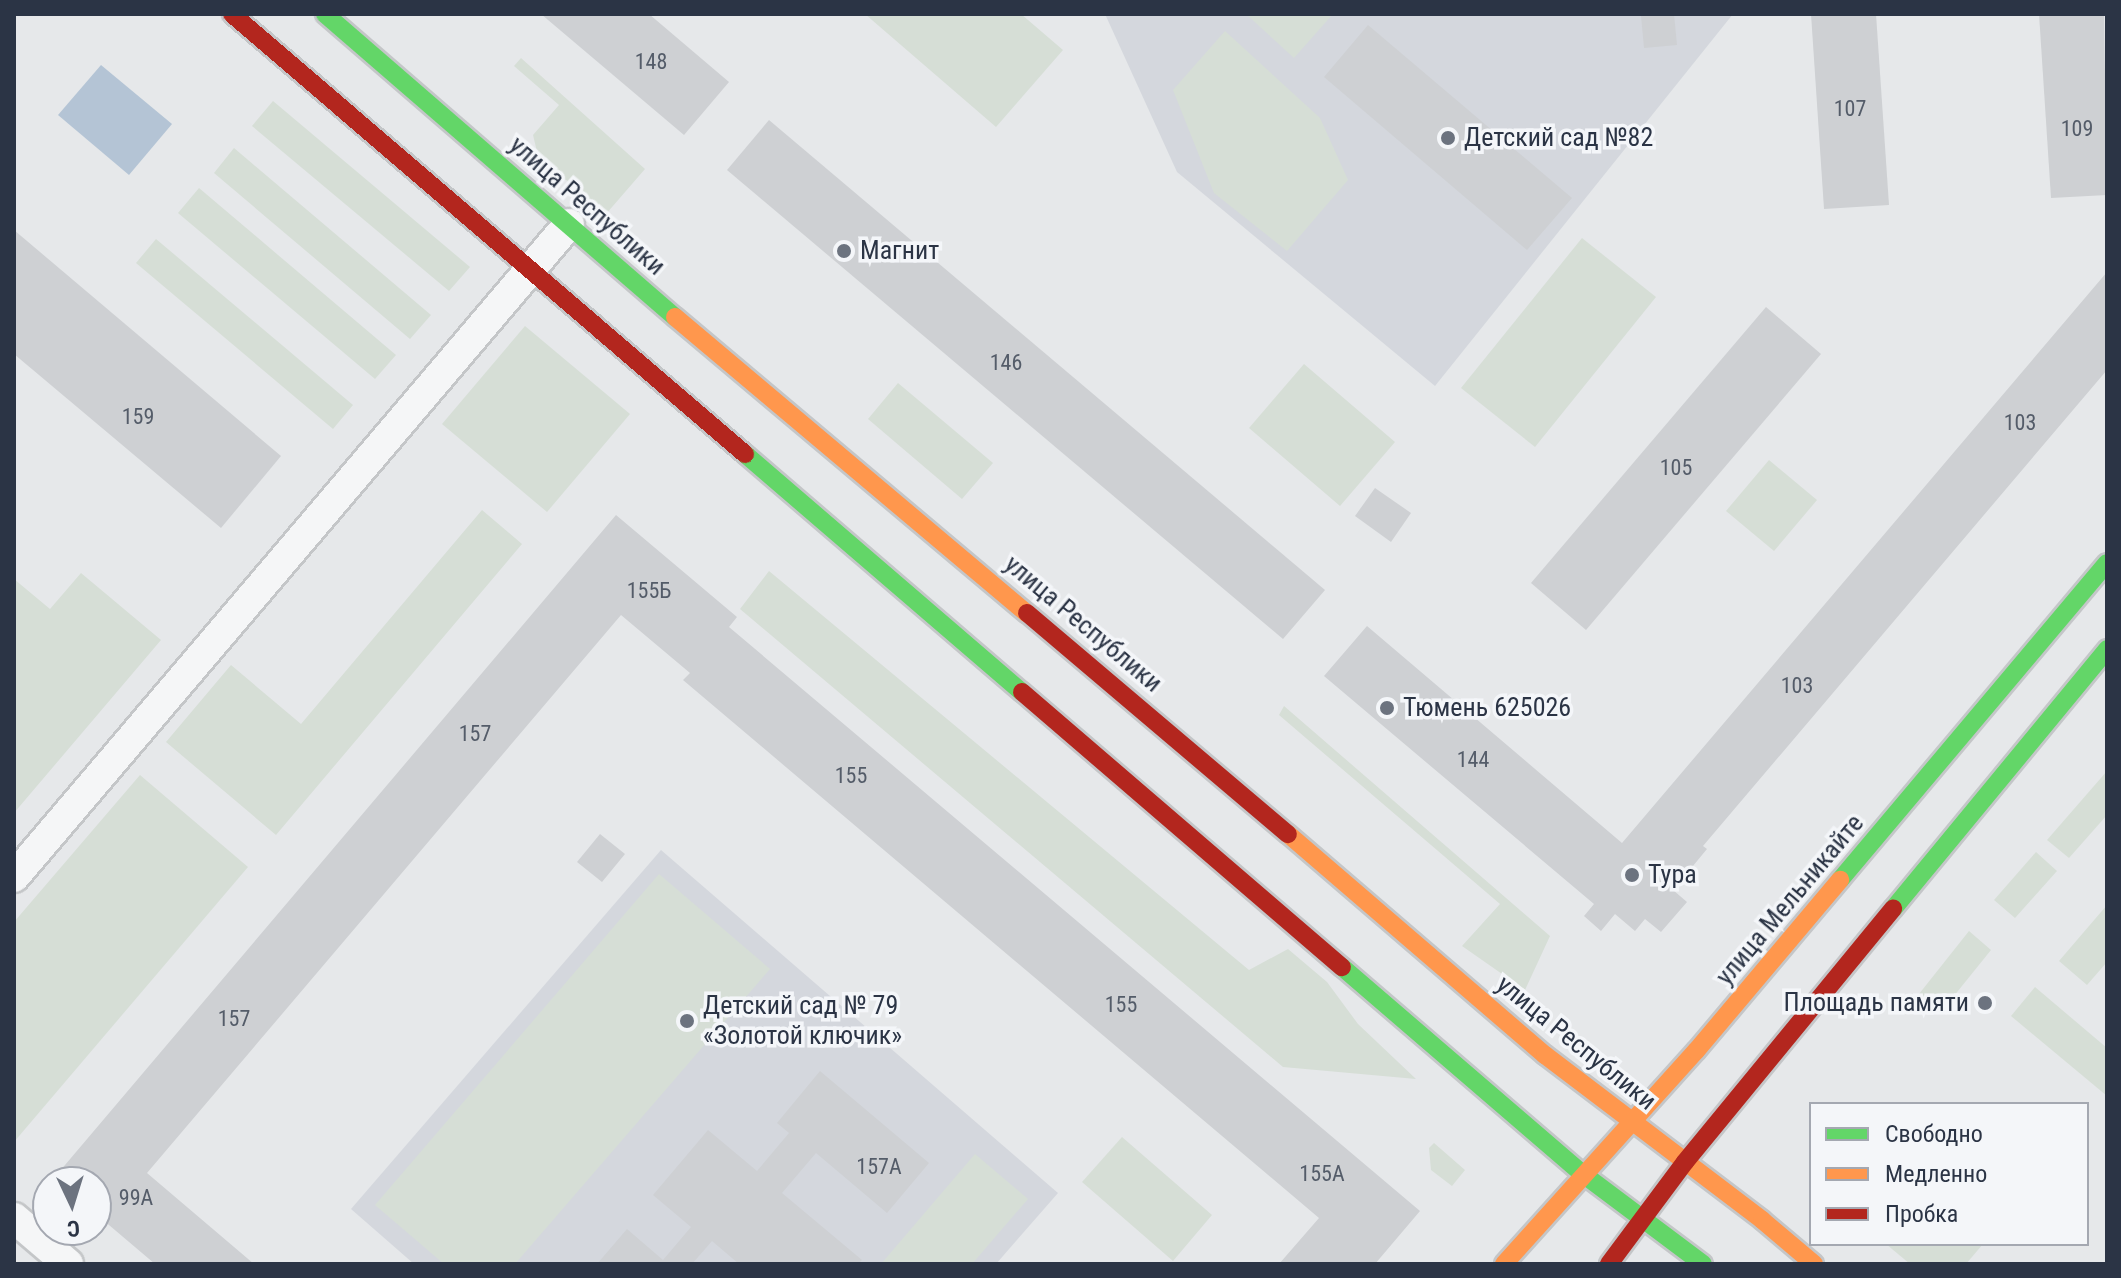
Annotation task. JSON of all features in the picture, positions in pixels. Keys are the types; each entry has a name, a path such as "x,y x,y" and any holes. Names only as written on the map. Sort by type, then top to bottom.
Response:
{"main road":[{"path":"232,14 1583,1174 1703,1264"},
{"name":"улица Республики","path":"325,14 1174,735 1545,1055 1814,1264"},
{"name":"улица Мельникайте","path":"1504,1264 1632,1122 2107,563"},
{"path":"1609,1264 1685,1162 2107,649"}],"street":[{"path":"14,877 569,224"},
{"path":"14,1218 68,1264"}],"shaded area":[{"path":"865,14 1021,14 1063,50 996,127"},
{"path":"1105,14 1733,14 1435,386 1177,172"},
{"path":"1246,14 1333,14 1294,58"},
{"path":"1225,31 1320,118 1348,180 1287,251 1214,193 1173,90"},
{"path":"521,58 645,169 606,214 538,156 533,135 559,105 514,66"},
{"path":"273,101 470,267 449,291 252,126"},
{"path":"234,148 431,315 410,339 214,173"},
{"path":"199,188 396,355 375,379 178,213"},
{"path":"1582,238 1656,297 1535,447 1461,388"},
{"path":"156,239 353,405 333,429 136,263"},
{"path":"525,326 630,414 547,512 442,424"},
{"path":"1304,364 1395,442 1340,506 1249,428"},
{"path":"898,383 993,463 962,499 868,419"},
{"path":"1769,460 1817,500 1774,551 1726,511"},
{"path":"482,510 522,544 276,835 166,742 231,665 301,724"},
{"path":"769,571 1249,970 1288,949 1327,982 1358,1024 1416,1079 1283,1067 740,609"},
{"path":"81,573 161,640 14,813 14,579 50,609"},
{"path":"1284,706 1550,936 1525,990 1462,946 1500,904 1279,715"},
{"path":"2107,771 2107,815 2069,858 2047,840"},
{"path":"140,775 248,867 14,1142 14,922"},
{"name":"Детский сад № 79 «Золотой ключик»","path":"661,850 1058,1193 996,1264 414,1264 351,1209"},
{"path":"2036,852 2057,871 2015,918 1994,900"},
{"path":"659,874 770,969 515,1264 444,1264 375,1205"},
{"path":"2107,905 2107,962 2087,985 2059,961"},
{"path":"1969,931 1991,950 1941,1012 1919,994"},
{"path":"2035,987 2107,1048 2107,1096 2011,1016"},
{"path":"1122,1137 1212,1215 1173,1261 1082,1182"},
{"path":"1434,1143 1465,1170 1452,1186 1431,1170 1429,1148"},
{"path":"975,1154 1028,1199 972,1264 881,1264"},
{"path":"1888,1246 1981,1246 1966,1264 1910,1264"}],"water":[{"path":"101,65 172,124 129,175 58,115"}],"building":[{"path":"541,14 649,14 729,82 684,135"},
{"path":"1674,14 1677,45 1644,48 1641,16"},
{"path":"1811,14 1876,14 1889,205 1824,209"},
{"path":"2039,14 2104,14 2107,195 2051,198"},
{"name":"Детский сад №82","path":"1368,25 1572,198 1527,250 1324,77"},
{"path":"769,120 1325,590 1283,639 727,170"},
{"path":"14,230 281,456 221,528 14,354"},
{"path":"2107,272 2107,370 1703,846 1707,849 1673,890 1687,902 1661,932 1645,919 1635,931 1615,914 1601,931 1584,916 1594,904 1324,676 1367,626 1622,843"},
{"path":"1766,307 1821,354 1586,630 1531,583"},
{"path":"1375,488 1411,513 1391,542 1355,516"},
{"path":"616,515 737,617 729,627 1420,1211 1375,1264 1279,1264 1319,1218 683,680 690,673 621,615 147,1173 254,1264 155,1264 112,1228 112,1166 64,1166"},
{"path":"600,834 625,854 602,882 577,862"},
{"path":"820,1071 929,1163 887,1213 816,1153 782,1193 862,1260 858,1264 739,1264 712,1241 692,1264 597,1264 627,1229 663,1260 691,1227 653,1195 708,1130 757,1171 789,1133 777,1123"}],"traffic: fast":[{"path":"325,14 675,317"},
{"path":"745,454 1022,692"},
{"path":"1840,880 2107,563"},
{"path":"1893,909 2107,649"},
{"path":"1342,967 1583,1174 1703,1264"}],"traffic: slow":[{"path":"675,317 1027,613"},
{"path":"1288,834 1545,1055 1762,1220 1814,1264"},
{"path":"1504,1264 1696,1051 1840,880"}],"traffic: jam":[{"path":"232,14 745,454"},
{"path":"1027,613 1288,834"},
{"path":"1022,692 1342,967"},
{"path":"1609,1264 1685,1162 1893,909"}],"place":[{"name":"Детский сад №82","path":"1448,138"},
{"name":"Магнит","path":"844,251"},
{"name":"Тюмень 625026","path":"1387,708"},
{"name":"Тура","path":"1632,875"},
{"name":"Площадь памяти","path":"1985,1003"},
{"name":"Детский сад № 79 «Золотой ключик»","path":"687,1021"}]}
